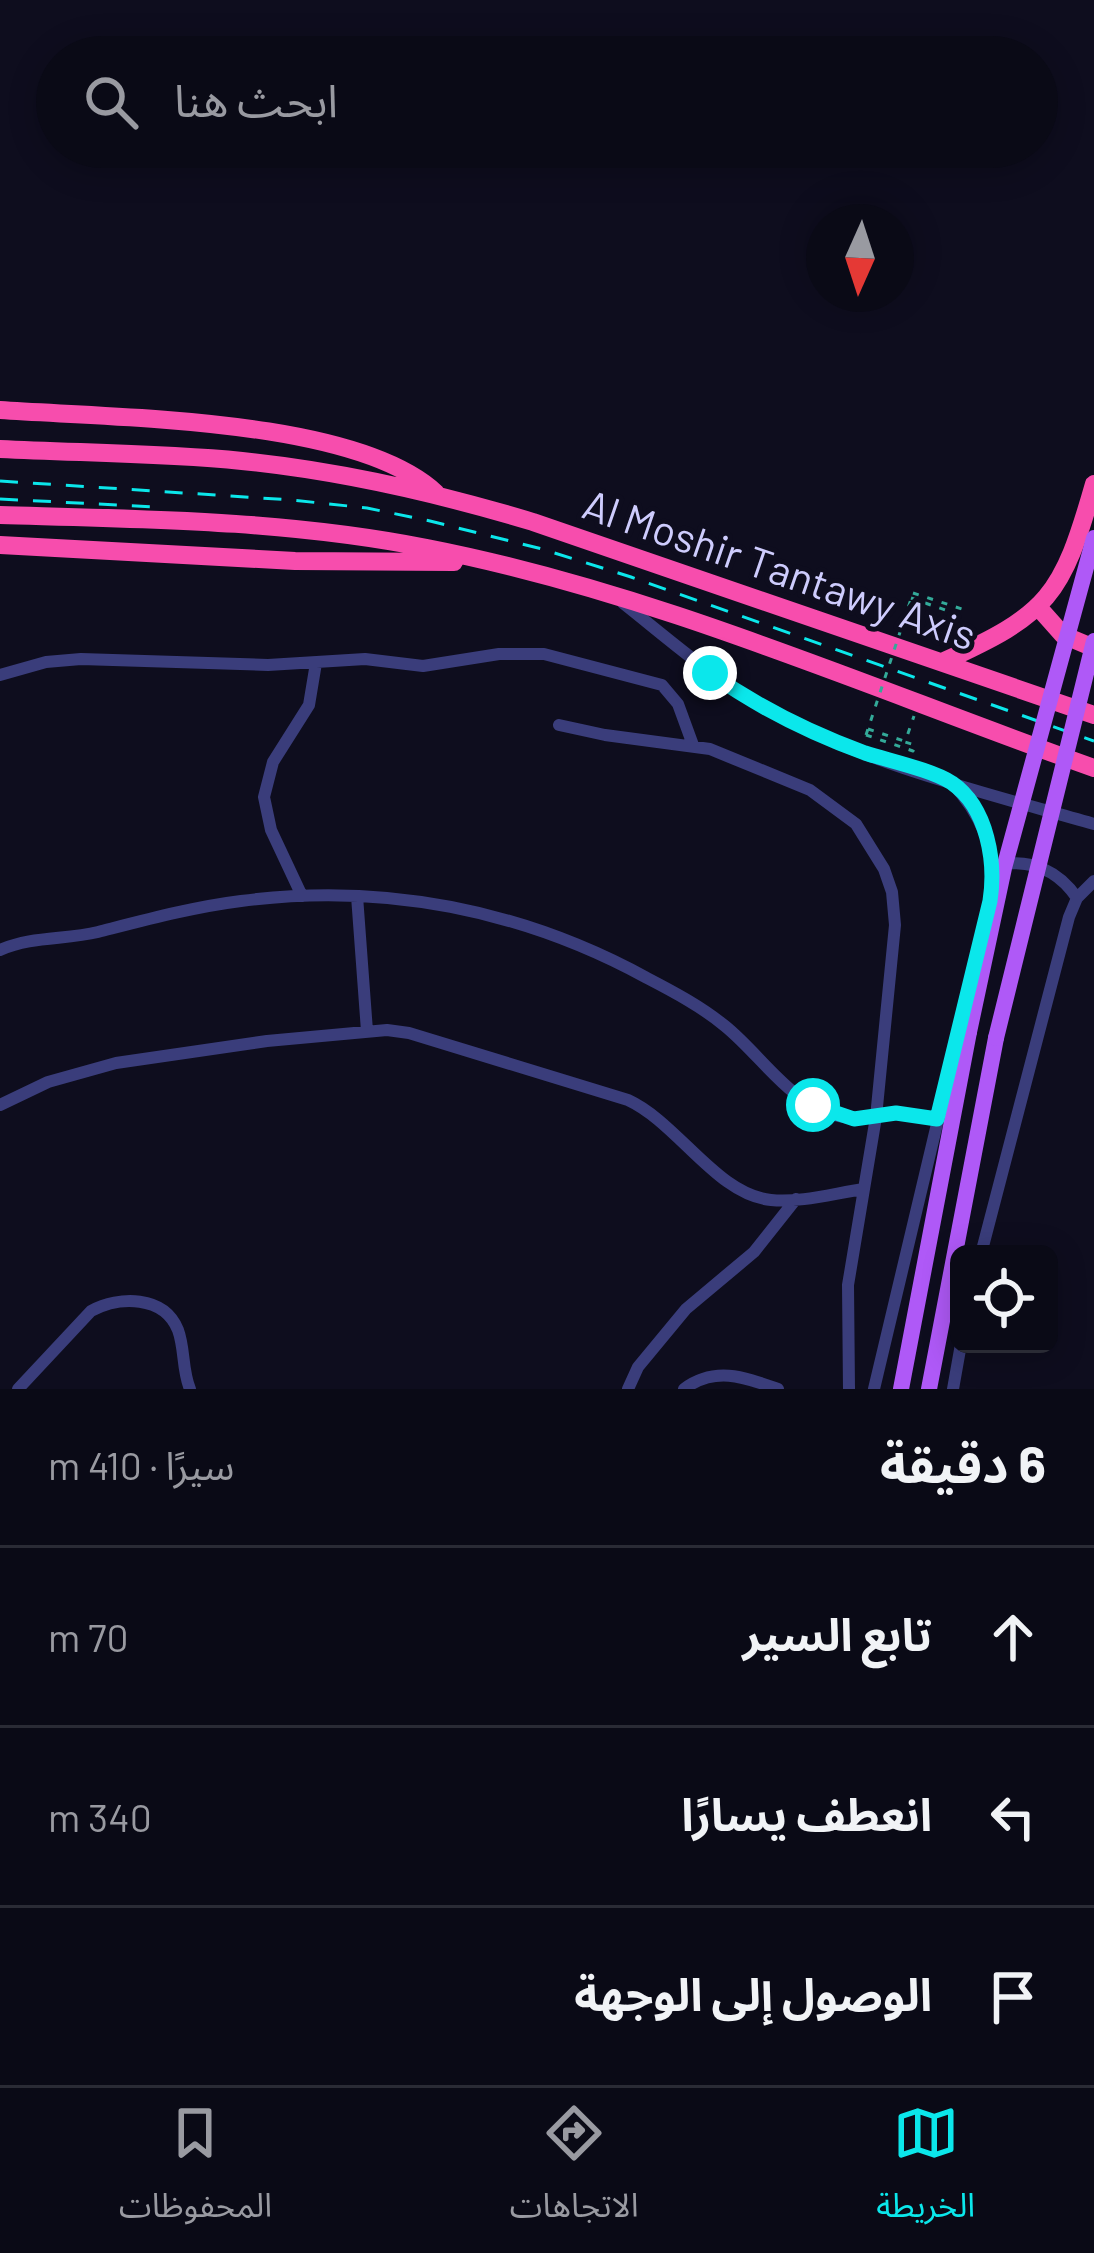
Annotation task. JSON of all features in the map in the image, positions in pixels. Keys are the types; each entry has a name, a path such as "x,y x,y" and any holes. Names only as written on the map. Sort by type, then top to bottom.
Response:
{"highway":[{"path":"0,410 276,433 392,464 418,477 440,496"},
{"path":"0,448 245,461 440,496"},
{"path":"938,660 1009,631 1039,608 1068,567 1094,484"},
{"name":"Al Moshir Tantawy Axis","path":"440,496 532,522 1094,715"},
{"path":"0,515 270,526 376,539 483,560"},
{"path":"0,545 332,563 483,560"},
{"name":"Al Moshir Tantawy Axis","path":"483,560 781,652 1094,768"},
{"path":"1039,608 1063,635 1094,644"}],"main road":[{"path":"901,1389 1004,868 1094,538"},
{"path":"929,1389 996,1038 1094,644"}],"street":[{"path":"617,598 710,673 830,740 952,783 1094,824"},
{"path":"0,675 46,662 80,659 316,663 365,659 423,666 499,654 556,656 662,685 678,704 693,745"},
{"path":"302,896 271,830 264,797 273,762 310,705 316,663"},
{"path":"559,724 728,754 824,798 865,834 884,869 895,925 876,1117 847,1307 849,1389"},
{"path":"874,1389 990,901 994,866 980,822 952,783"},
{"path":"994,866 1015,862 1036,866 1064,881 1077,898"},
{"path":"983,1245 1069,916 1077,898 1094,881"},
{"path":"357,896 367,1031"},
{"path":"0,950 20,942 88,934 238,901 357,896 486,912 593,950 713,1016 776,1077 813,1105 844,1118 906,1113 937,1119"},
{"path":"0,1106 48,1082 116,1063 367,1031 409,1033 628,1100 657,1117 744,1192 764,1199 864,1189"},
{"path":"635,1385 686,1310 754,1252 796,1199"},
{"path":"18,1389 91,1311 133,1301 154,1305 172,1320 190,1389"},
{"path":"953,1389 960,1353"},
{"path":"684,1389 720,1374 778,1389"}],"path":[{"path":"912,596 962,609 960,614 912,596"},
{"path":"867,732 912,596"},
{"path":"938,660 950,611"},
{"path":"905,742 917,706"},
{"path":"867,732 915,745 914,751 867,732"}],"railway":[{"path":"0,481 292,500 430,521 631,577 1094,741"},
{"path":"0,499 156,507"}],"route":[{"path":"710,673 818,735 952,783 980,822 994,866 990,901 937,1119 896,1113 854,1119 813,1105"}]}
